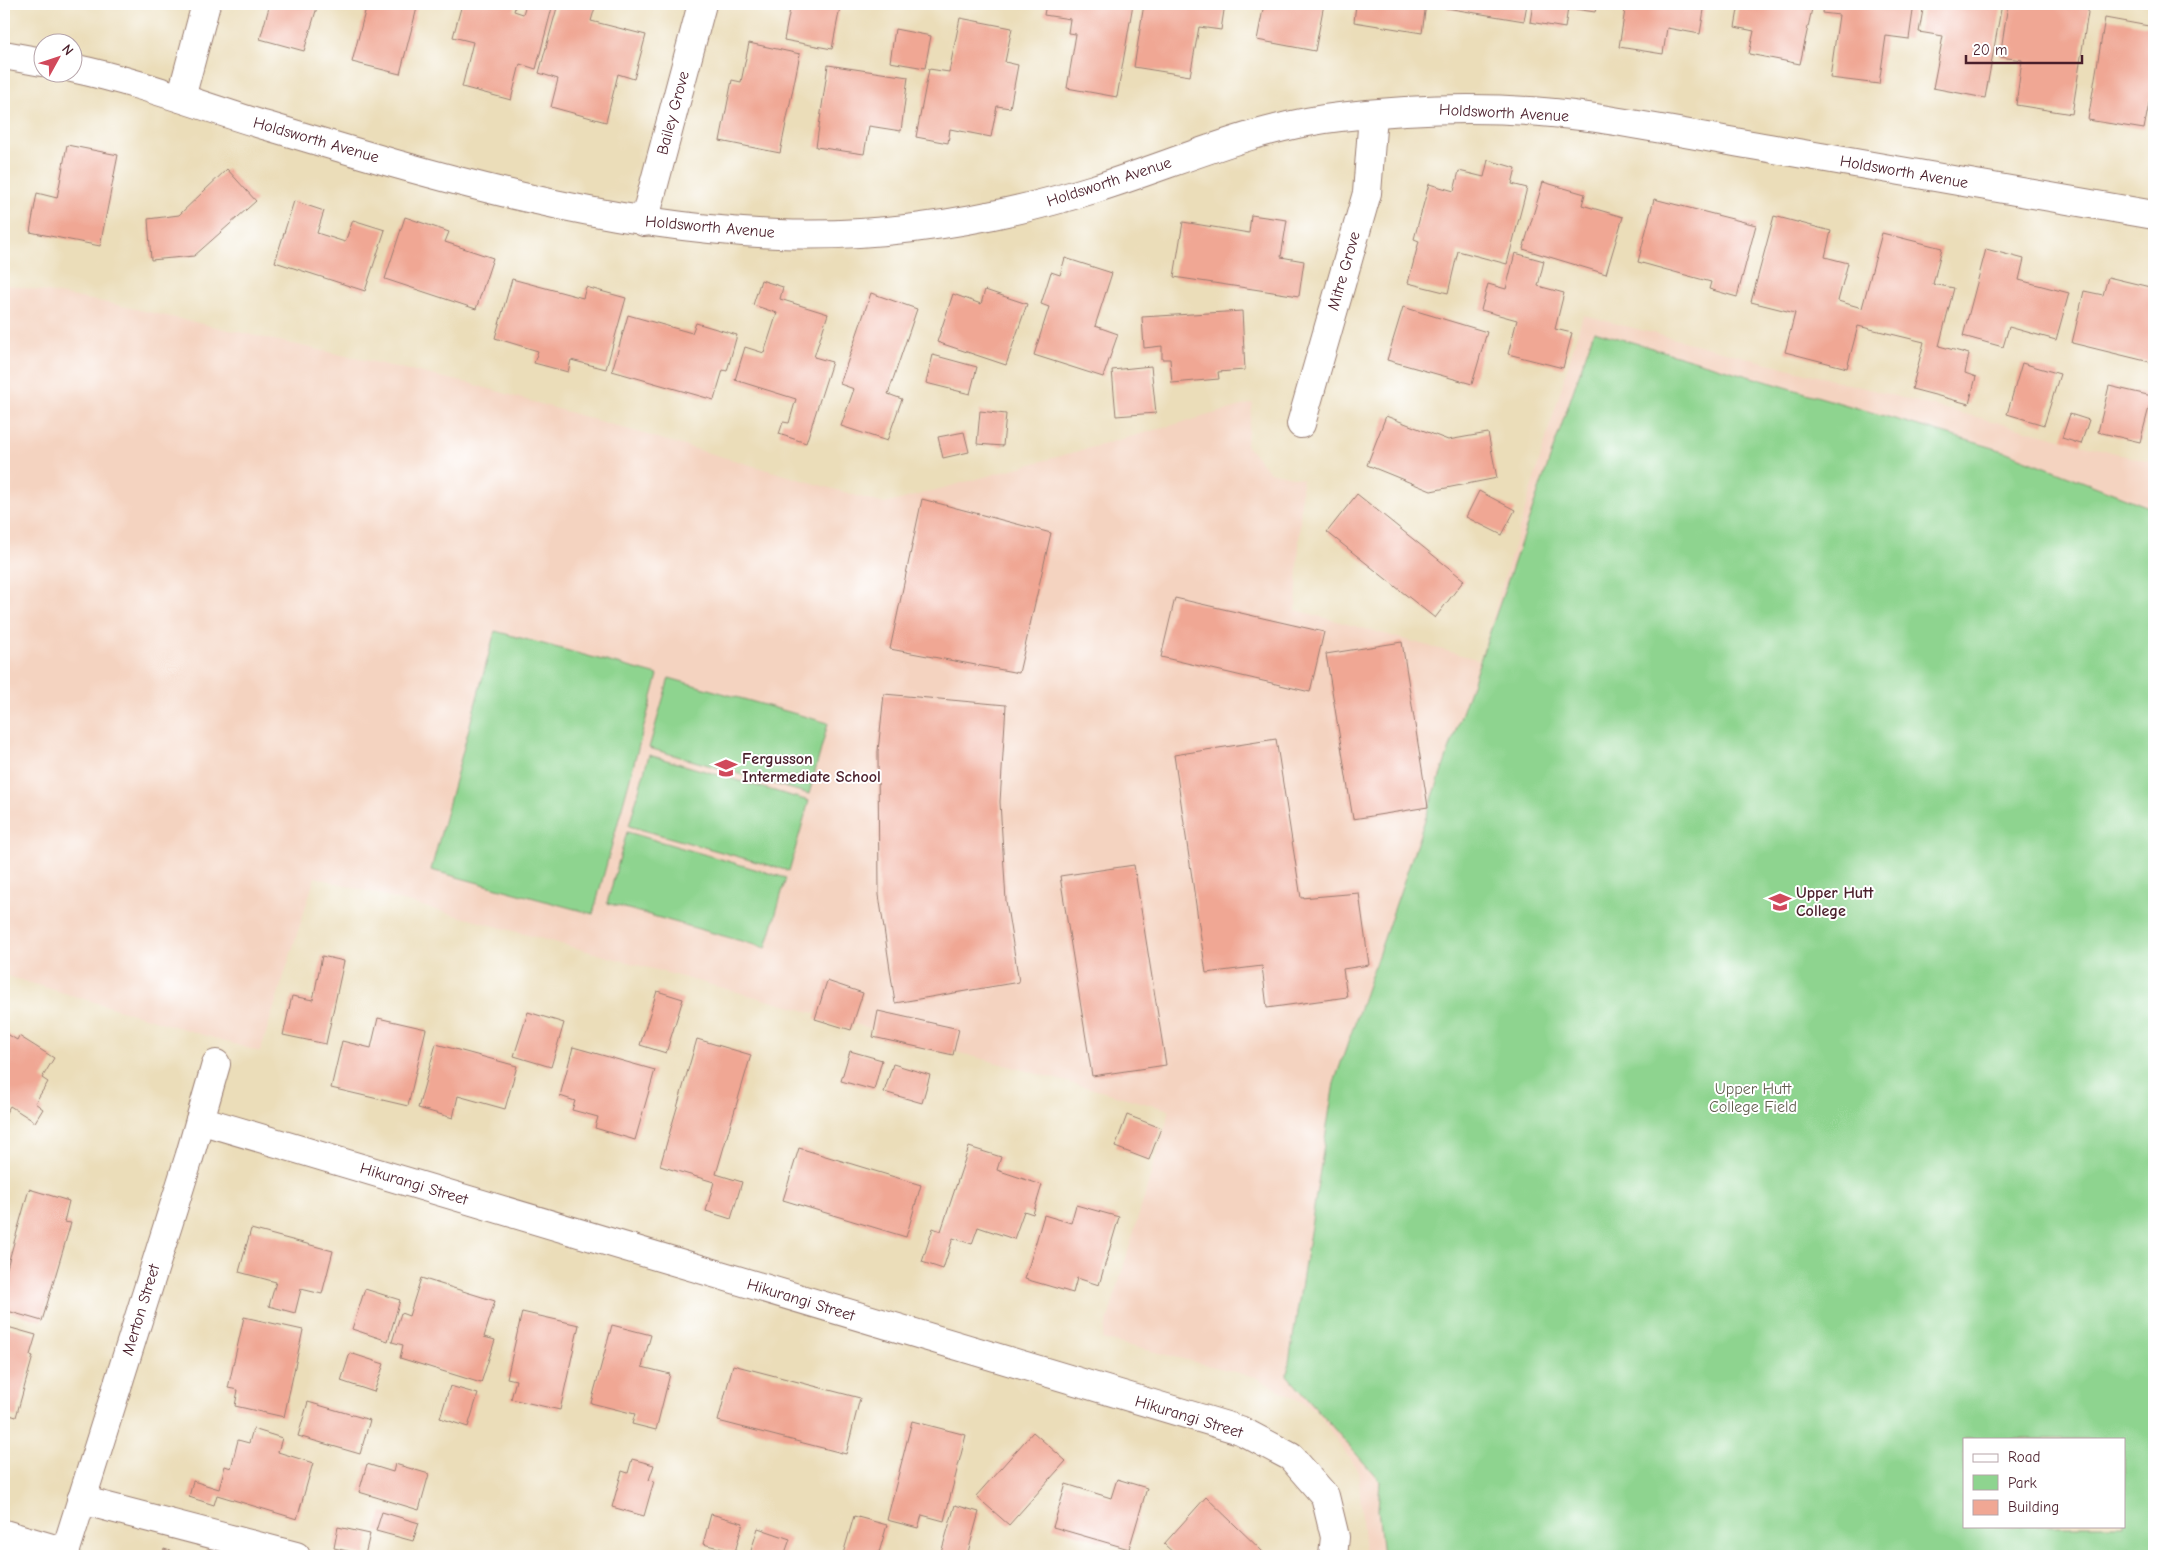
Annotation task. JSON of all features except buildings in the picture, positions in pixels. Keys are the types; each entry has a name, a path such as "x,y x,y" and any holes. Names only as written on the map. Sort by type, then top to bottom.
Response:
{"street":[{"path":"181,98 206,4"},
{"name":"Bailey Grove","path":"644,222 702,4"},
{"path":"4,56 32,60"},
{"name":"Holdsworth Avenue","path":"82,71 181,98 254,122 470,185 644,222 713,230 837,235 892,232 949,225 1001,215 1093,189 1238,140 1282,129 1337,117 1431,110 1492,110 1591,117 2154,215"},
{"name":"Mitre Grove","path":"1301,424 1367,193 1372,115"},
{"name":"Merton Street","path":"65,1554 216,1064"},
{"name":"Hikurangi Street","path":"200,1120 1240,1430 1291,1457 1325,1496 1335,1537 1333,1556"},
{"path":"81,1500 296,1556"},
{"path":"4,1534 65,1554"}],"shaded area":[{"path":"4,284 113,304 472,384 885,504 1253,403 1246,445 1270,472 1302,479 1296,610 1480,660 1583,315 2154,463 2154,1556 1365,1556 1358,1471 1316,1410 1255,1377 1102,1339 1170,1110 315,877 260,1052 4,975"}],"green space":[{"name":"Upper Hutt College Field","path":"1594,331 2004,451 2154,509 2154,1556 2141,1556 2128,1548 2124,1556 1383,1556 1378,1509 1380,1481 1287,1375 1334,1083"},
{"path":"495,631 658,675 593,914 431,870"},
{"path":"669,678 828,723 809,794 649,748"},
{"path":"649,755 809,801 789,871 629,826"},
{"path":"627,832 786,878 766,948 607,903"}],"place":[{"name":"Fergusson Intermediate School","path":"726,768"},
{"name":"Upper Hutt College","path":"1780,902"}]}
